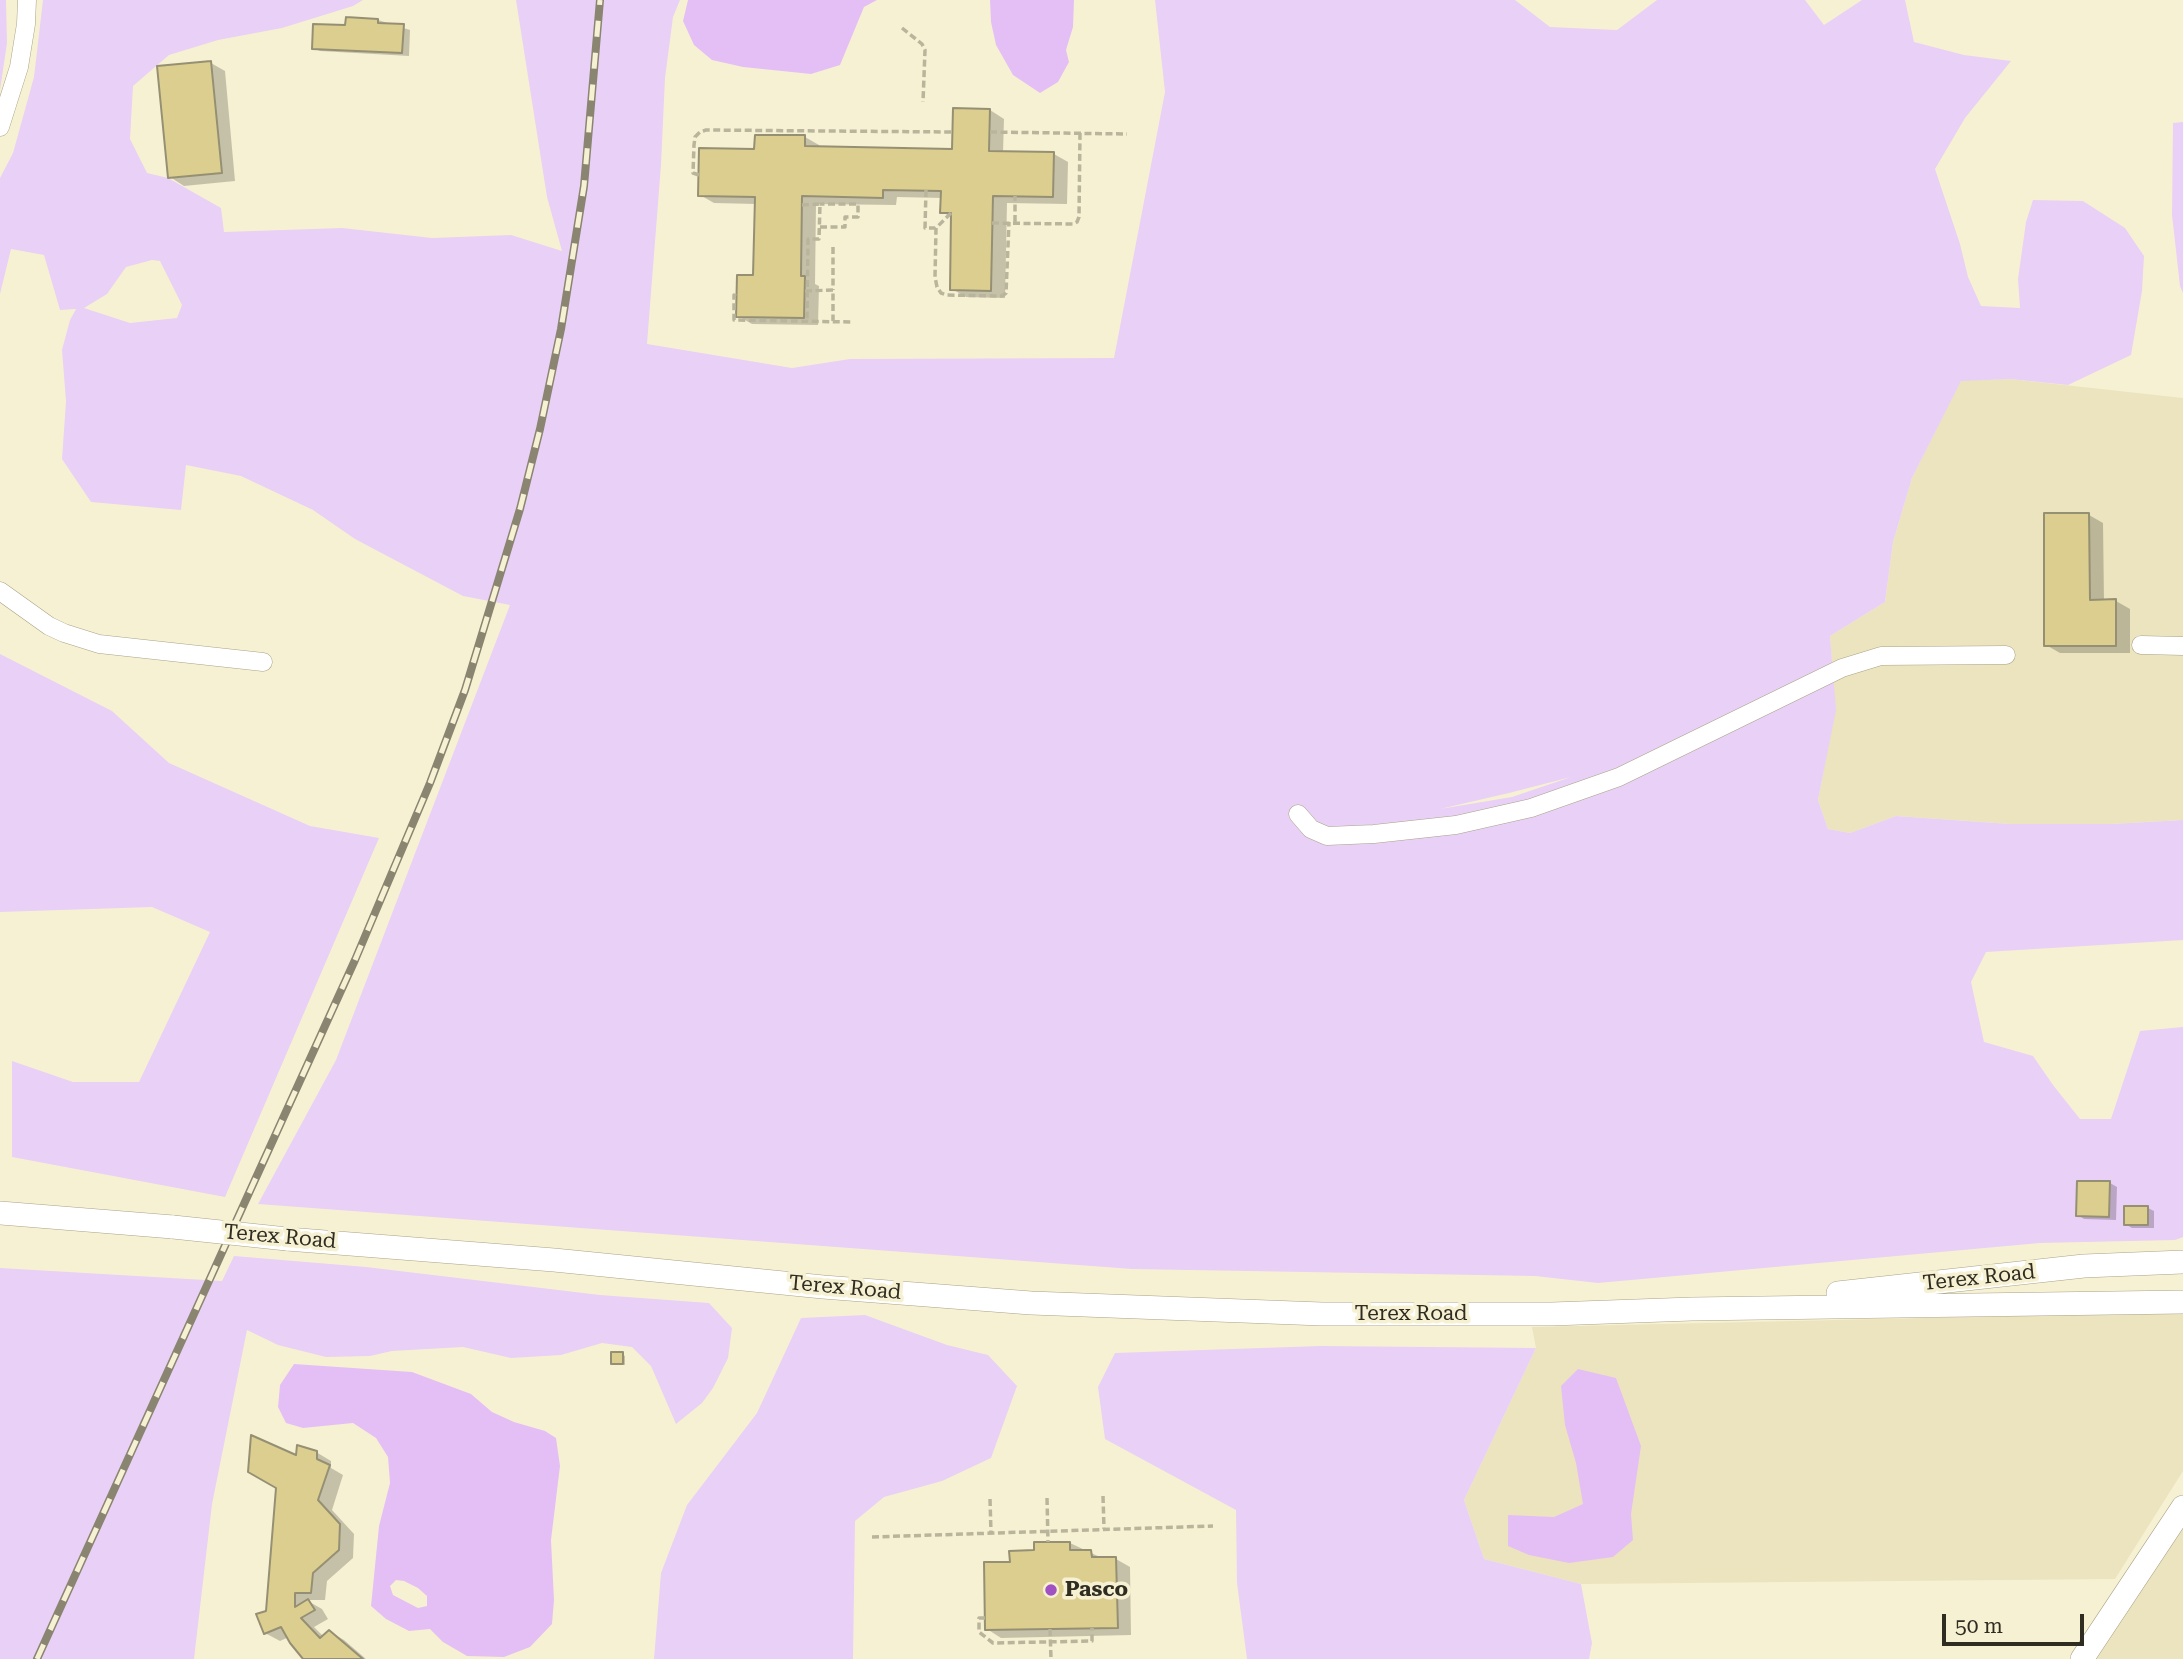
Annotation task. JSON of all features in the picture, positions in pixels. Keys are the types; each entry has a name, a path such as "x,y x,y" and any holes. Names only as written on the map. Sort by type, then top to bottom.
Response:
{"main road":[{"name":"Terex Road","path":"0,1213 554,1260 823,1287 1031,1303 1322,1314 1552,1314 1692,1309 2183,1302"},
{"name":"Terex Road","path":"1692,1309 2084,1266 2183,1262"},
{"path":"2081,1659 2183,1507"}],"street":[{"path":"0,127 19,67 27,0"},
{"path":"0,590 49,626 99,644 262,662"},
{"path":"2141,645 2183,646"},
{"path":"1298,814 1311,829 1327,836 1374,834 1481,820 1531,808 1619,777 1842,668 1893,655 2006,655"}],"path":[{"path":"902,28 922,44 925,50 922,102"},
{"path":"699,175 694,173 695,137 706,130 953,132"},
{"path":"990,132 1127,134"},
{"path":"992,223 1077,222 1080,133"},
{"path":"926,190 925,228 936,228"},
{"path":"951,213 936,228 937,287 941,293 947,295 1002,296 1006,293 1007,286 1015,196"},
{"path":"811,197 811,204"},
{"path":"807,321 808,239 820,239 820,204"},
{"path":"802,205 858,204 858,217 845,217 845,227 820,227"},
{"path":"833,247 833,321"},
{"path":"806,290 833,290"},
{"path":"736,296 734,295 734,320 851,322"},
{"path":"1103,1496 1104,1530"},
{"path":"1047,1497 1048,1542"},
{"path":"990,1499 991,1533"},
{"path":"872,1537 1213,1526"},
{"path":"985,1618 979,1618 979,1632 993,1643 1092,1641 1092,1628"},
{"path":"1050,1629 1051,1659"}],"shaded area":[{"path":"0,0 6,0 7,43 0,90"},
{"path":"43,0 363,0 353,6 282,28 218,40 169,55 133,86 130,139 147,173 168,178 221,208 224,232 342,228 432,238 511,235 562,251 547,197 516,0 680,0 673,17 665,78 647,344 792,368 850,359 1114,358 1165,92 1155,0 1515,0 1550,27 1617,30 1657,0 1805,0 1824,25 1862,0 1905,0 1914,42 1964,55 2011,61 1965,118 1935,169 1968,277 1981,306 2020,308 2018,279 2026,222 2033,200 2083,201 2125,228 2144,256 2142,291 2131,355 2068,385 2010,379 1961,381 1912,478 1893,542 1885,602 1830,636 1836,710 1818,800 1828,829 1850,833 1896,816 2010,824 2112,824 2183,820 2183,940 1986,952 1971,982 1984,1042 2033,1056 2080,1119 2111,1119 2140,1031 2183,1027 2183,1237 2175,1240 2040,1243 1598,1283 1535,1276 1132,1269 258,1204 336,1060 510,605 463,596 355,539 313,510 241,476 186,465 181,510 91,502 62,459 66,401 62,350 70,320 76,309 60,310 44,255 11,249 0,294 0,178 13,153 34,77","holes":["152,260 160,261 182,305 177,318 130,323 84,308 107,294 126,267","1571,777 1512,797 1440,809 1509,793"]},
{"path":"688,0 877,0 864,7 840,65 811,74 743,67 712,60 694,45 683,21"},
{"path":"990,0 1074,0 1073,27 1066,50 1069,62 1058,82 1040,93 1013,75 996,45"},
{"path":"2183,122 2183,293 2172,215 2173,123"},
{"path":"2010,379 2183,398 2183,820 2112,824 2010,824 1896,816 1850,833 1828,829 1818,800 1835,710 1830,636 1885,602 1893,542 1912,478 1961,380"},
{"path":"0,654 112,711 169,763 310,826 379,838 225,1197 12,1157 12,1061 73,1082 139,1082 210,932 152,907 0,912"},
{"path":"234,1256 366,1267 600,1295 709,1303 732,1328 728,1358 702,1403 676,1424 651,1366 632,1347 602,1343 561,1355 511,1358 463,1347 392,1351 370,1356 326,1357 278,1345 247,1330 212,1504 194,1659 0,1659 0,1268 222,1281"},
{"path":"2183,1312 2183,1471 2115,1579 1581,1584 1484,1559 1464,1500 1536,1348 1532,1327"},
{"path":"865,1315 947,1345 988,1355 1017,1386 991,1458 942,1481 884,1497 855,1521 853,1659 654,1659 661,1573 687,1505 757,1413 801,1318"},
{"path":"1320,1346 1536,1348 1464,1500 1484,1559 1581,1584 1592,1643 1589,1659 1247,1659 1237,1583 1236,1510 1105,1439 1098,1387 1115,1353"},
{"path":"294,1364 412,1372 471,1394 492,1412 545,1431 556,1438 560,1466 551,1540 554,1600 552,1624 530,1647 504,1657 467,1656 443,1642 430,1629 409,1631 386,1619 371,1606 379,1526 390,1483 388,1457 376,1438 353,1423 303,1428 286,1423 278,1407 280,1385","holes":["396,1580 404,1581 427,1596 427,1606 418,1608 393,1595 390,1586"]},
{"path":"1578,1369 1616,1378 1641,1446 1631,1514 1633,1540 1613,1557 1569,1563 1529,1555 1508,1546 1508,1515 1554,1517 1583,1504 1576,1463 1565,1425 1561,1386"},
{"path":"2183,1521 2183,1659 2091,1659"}],"building":[{"path":"346,17 378,19 378,23 404,24 402,53 312,49 313,24 345,25"},
{"path":"211,61 222,173 168,178 157,66"},
{"path":"953,108 990,109 989,151 1054,152 1053,197 993,196 991,291 950,290 951,213 940,213 941,191 883,190 883,198 802,196 801,276 805,276 804,318 736,317 737,275 753,275 755,197 698,196 699,148 754,149 755,135 805,135 805,146 952,149"},
{"path":"2044,513 2089,513 2090,600 2116,599 2116,646 2044,646"},
{"path":"2077,1181 2110,1181 2109,1217 2076,1216"},
{"path":"2124,1206 2148,1206 2148,1225 2124,1225"},
{"path":"611,1352 623,1352 623,1364 611,1364"},
{"path":"251,1435 296,1455 297,1445 317,1451 317,1459 330,1465 318,1500 340,1524 339,1550 313,1573 311,1593 295,1593 295,1607 308,1599 315,1610 301,1618 320,1638 329,1630 363,1659 303,1659 281,1627 264,1634 256,1614 266,1611 276,1488 248,1472"},
{"name":"Pasco","path":"1034,1542 1070,1542 1070,1550 1091,1550 1092,1557 1116,1557 1118,1628 985,1630 984,1562 1010,1562 1009,1551 1034,1550"}],"railway":[{"path":"37,1659 355,960 430,783 465,690 520,509 561,329 584,186 600,0"}],"place":[{"name":"Pasco","path":"1051,1590"}]}
